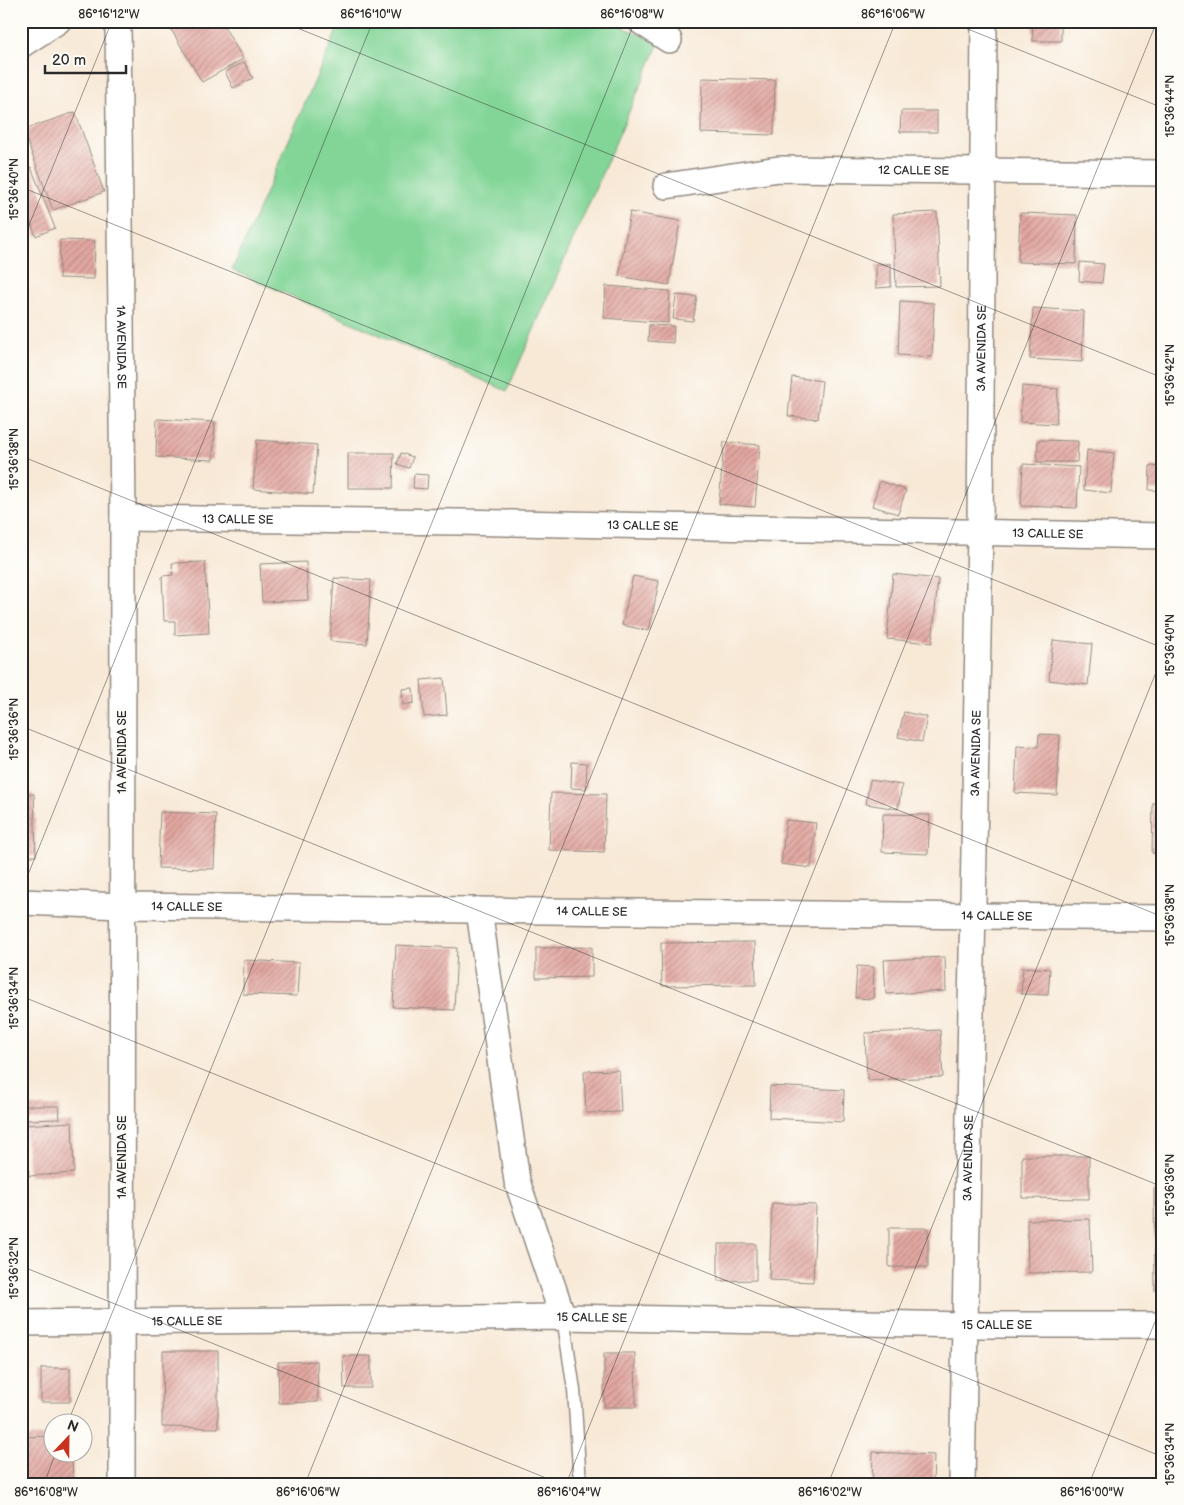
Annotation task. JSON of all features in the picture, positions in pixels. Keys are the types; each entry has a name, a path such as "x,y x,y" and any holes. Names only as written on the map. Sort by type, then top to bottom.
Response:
{"street":[{"path":"21,45 58,21"},
{"name":"1A AVENIDA SE","path":"118,21 122,518 122,1484"},
{"path":"640,21 669,40"},
{"name":"3A AVENIDA SE","path":"962,1484 980,534 984,21"},
{"name":"12 CALLE SE","path":"666,186 780,169 1163,173"},
{"name":"13 CALLE SE","path":"122,518 459,522 980,534 1163,536"},
{"name":"14 CALLE SE","path":"21,902 122,906 1163,918"},
{"path":"479,910 517,1181 563,1317"},
{"name":"15 CALLE SE","path":"21,1323 563,1317 965,1325 1163,1325"}],"lane":[{"path":"563,1317 574,1390 580,1484"}],"green space":[{"path":"341,21 609,21 659,43 507,391 232,270"}],"building":[{"path":"172,21 221,21 243,59 202,82 168,24"},
{"path":"754,21 800,21 800,28 754,26"},
{"path":"1032,21 1061,21 1061,41 1033,41"},
{"path":"244,62 253,78 233,88 225,72"},
{"path":"702,78 775,80 774,135 701,133"},
{"path":"901,111 937,111 937,132 900,132"},
{"path":"75,112 104,192 53,210 23,130"},
{"path":"31,167 55,228 36,236 21,199 21,171"},
{"path":"630,212 680,221 669,285 619,276"},
{"path":"937,212 940,286 896,287 893,214"},
{"path":"1020,213 1077,215 1076,264 1018,262"},
{"path":"60,240 95,241 94,279 59,278"},
{"path":"1080,262 1104,264 1102,283 1079,281"},
{"path":"876,264 891,264 891,287 876,288"},
{"path":"606,286 670,291 668,323 604,318"},
{"path":"676,295 697,297 693,321 673,319"},
{"path":"900,301 934,303 932,357 898,355"},
{"path":"1033,308 1084,311 1082,362 1030,359"},
{"path":"649,325 674,326 673,343 648,341"},
{"path":"792,377 822,381 818,419 788,416"},
{"path":"1022,386 1058,389 1056,424 1020,422"},
{"path":"157,419 215,422 213,460 156,457"},
{"path":"257,440 317,445 313,494 253,489"},
{"path":"1038,440 1078,441 1077,462 1037,462"},
{"path":"724,442 760,445 755,507 719,504"},
{"path":"1087,450 1114,453 1111,493 1084,490"},
{"path":"348,453 394,453 393,488 348,488"},
{"path":"401,453 413,457 409,468 397,464"},
{"path":"1023,464 1079,467 1077,508 1021,506"},
{"path":"1150,466 1163,467 1163,491 1149,490"},
{"path":"414,474 428,475 427,489 413,488"},
{"path":"880,481 906,490 898,514 872,506"},
{"path":"205,562 209,633 175,635 175,621 164,621 162,576 173,575 172,563"},
{"path":"306,562 308,600 262,602 260,564"},
{"path":"893,574 938,579 932,643 887,639"},
{"path":"633,576 659,581 649,631 622,625"},
{"path":"334,578 371,580 367,644 330,641"},
{"path":"1053,640 1092,644 1088,685 1049,680"},
{"path":"444,678 447,715 424,717 421,680"},
{"path":"413,688 414,703 403,705 402,689"},
{"path":"904,712 927,717 922,742 898,737"},
{"path":"1039,734 1060,735 1057,795 1015,793 1017,746 1038,747"},
{"path":"572,762 587,763 586,789 571,788"},
{"path":"870,780 902,785 898,809 866,804"},
{"path":"551,793 606,794 604,852 549,850"},
{"path":"21,794 34,794 36,856 21,856"},
{"path":"1153,803 1163,803 1163,853 1152,853"},
{"path":"160,812 216,814 214,869 158,868"},
{"path":"883,814 930,815 928,854 882,852"},
{"path":"786,820 816,823 811,868 781,864"},
{"path":"755,942 756,985 662,986 661,943"},
{"path":"396,945 457,948 454,1010 393,1007"},
{"path":"592,947 592,977 536,978 536,948"},
{"path":"945,957 946,991 886,994 884,960"},
{"path":"244,960 299,963 297,996 243,994"},
{"path":"857,966 874,967 873,999 855,998"},
{"path":"1023,967 1050,969 1048,995 1021,994"},
{"path":"940,1030 943,1077 867,1080 865,1033"},
{"path":"619,1070 621,1112 586,1113 584,1071"},
{"path":"770,1086 844,1090 843,1122 769,1118"},
{"path":"26,1106 59,1106 60,1119 26,1120"},
{"path":"72,1122 74,1173 29,1176 25,1125"},
{"path":"1022,1156 1089,1156 1089,1199 1022,1198"},
{"path":"1154,1188 1163,1188 1163,1291 1155,1291"},
{"path":"772,1203 816,1205 813,1282 769,1280"},
{"path":"1090,1219 1092,1272 1028,1273 1027,1220"},
{"path":"889,1228 928,1228 928,1267 889,1267"},
{"path":"718,1244 756,1244 756,1280 718,1281"},
{"path":"163,1351 218,1351 218,1428 162,1427"},
{"path":"604,1353 635,1353 636,1407 604,1407"},
{"path":"343,1356 371,1356 371,1388 344,1388"},
{"path":"317,1361 318,1402 279,1403 278,1362"},
{"path":"41,1368 70,1368 70,1402 41,1402"},
{"path":"42,1436 42,1462 72,1462 73,1482 21,1483 21,1437"},
{"path":"873,1452 934,1455 933,1484 872,1484"}]}
